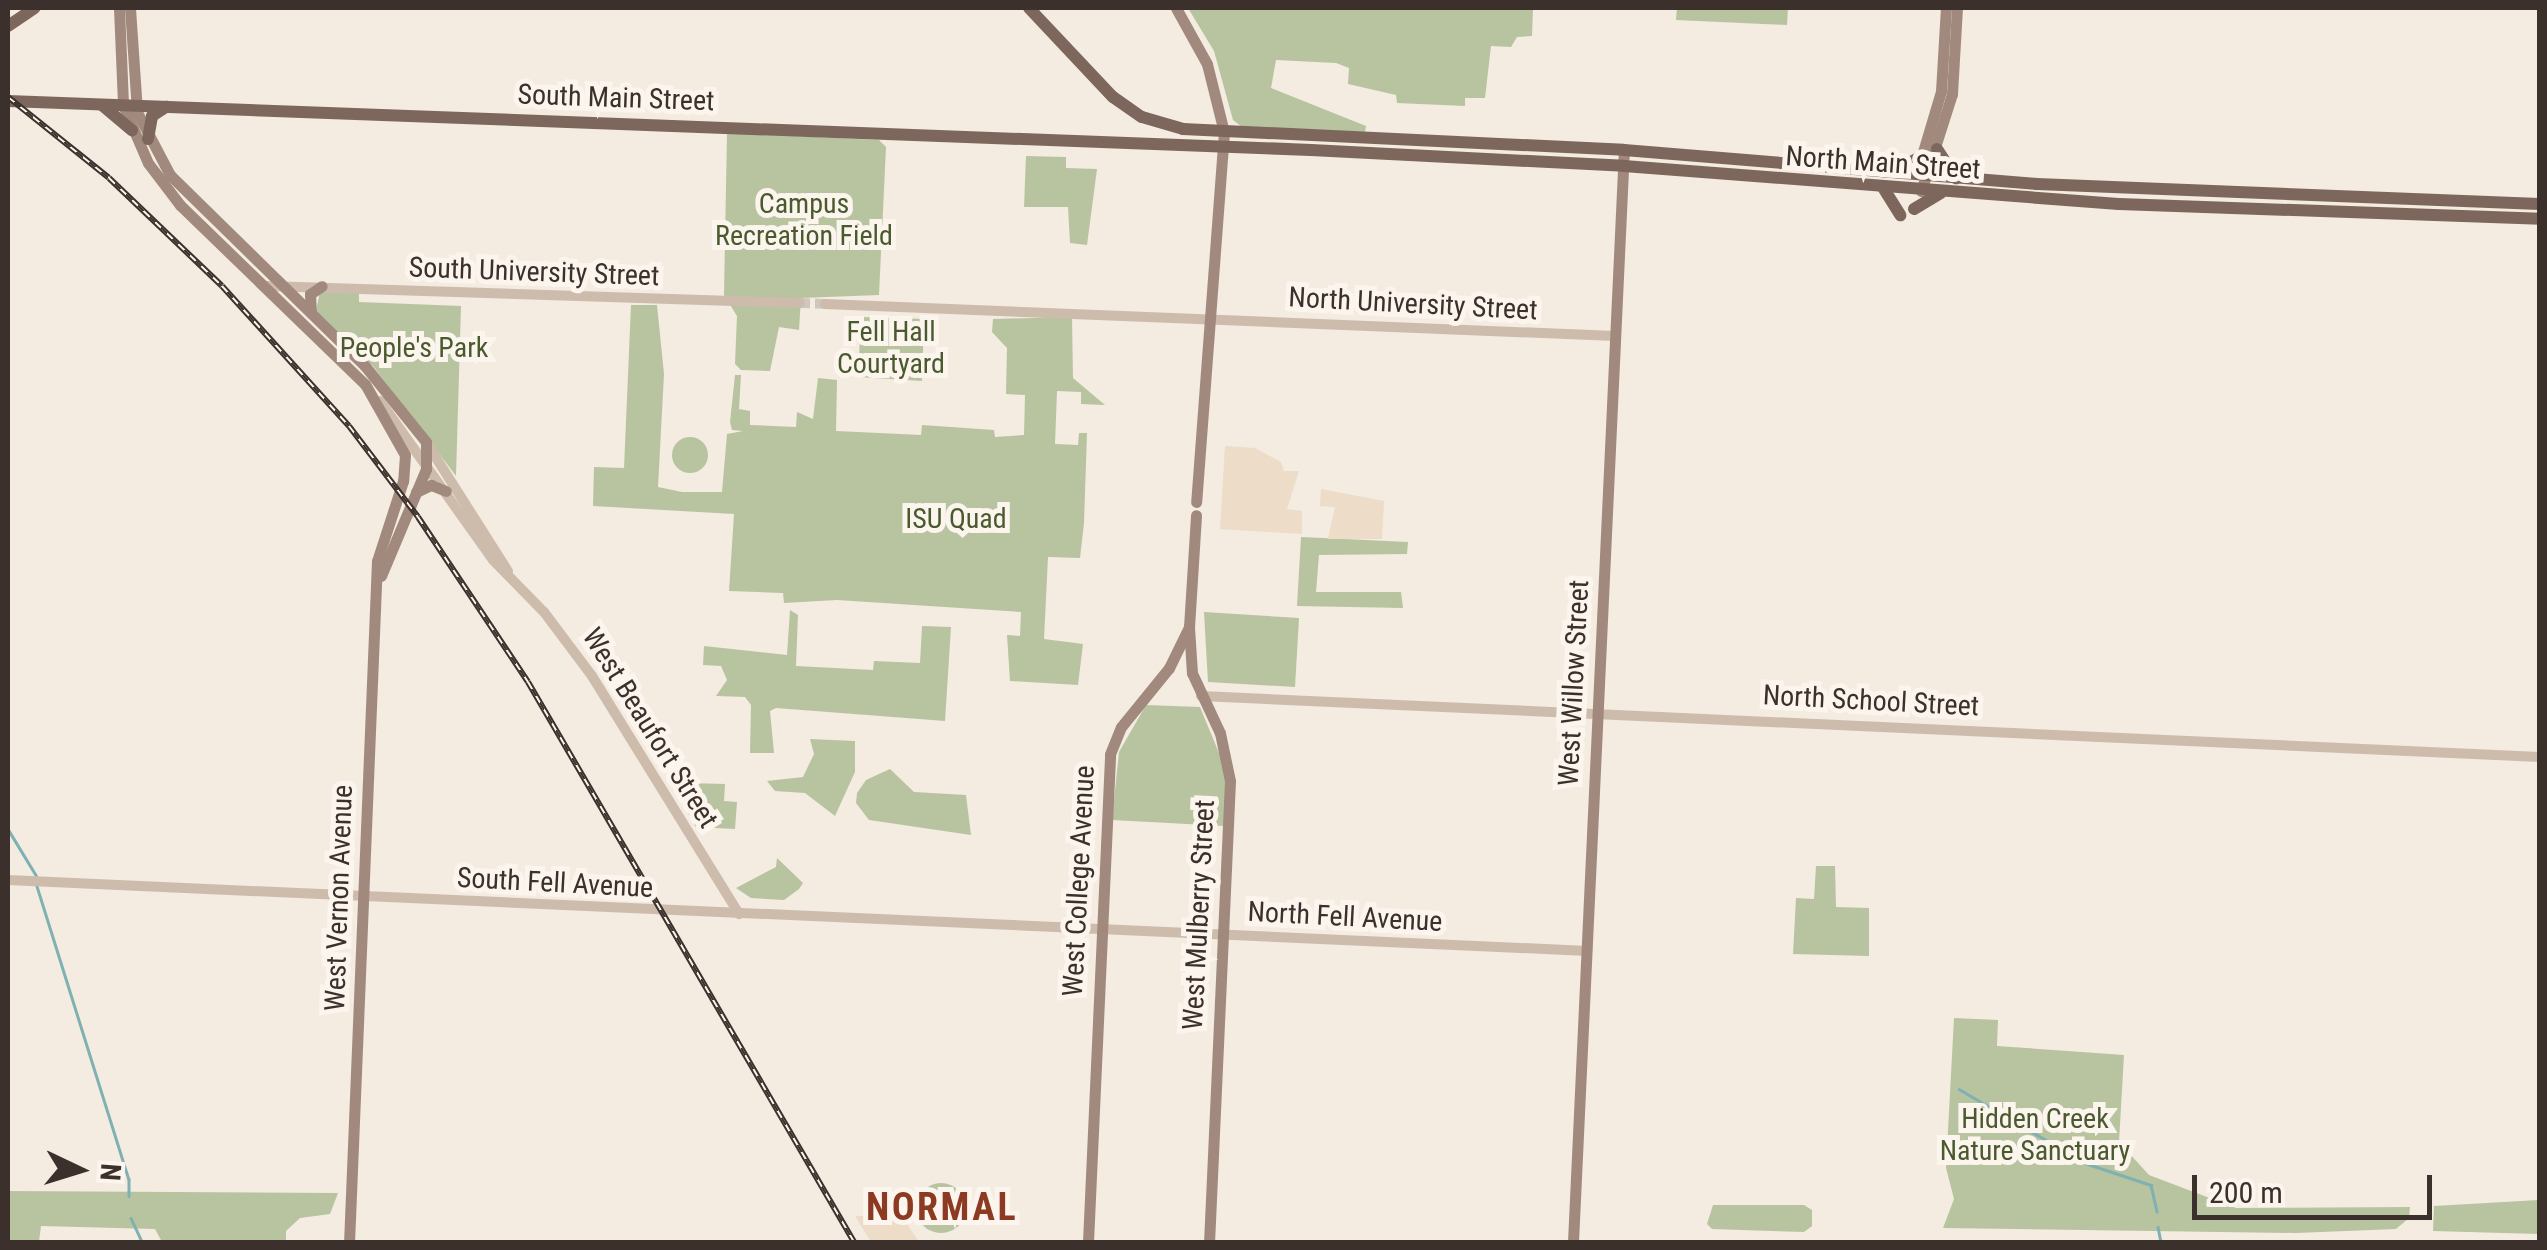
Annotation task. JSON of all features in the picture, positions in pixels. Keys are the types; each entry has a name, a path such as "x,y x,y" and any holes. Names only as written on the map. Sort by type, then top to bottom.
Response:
{"main road":[{"path":"8,26 35,8"},
{"path":"119,8 129,106"},
{"path":"129,106 130,8"},
{"name":"North Main Street","path":"1029,8 1126,108 1170,127 1624,150 1956,178 2540,204"},
{"name":"West College Avenue","path":"1088,1242 1112,748 1136,705 1169,668 1188,627 1223,147 1224,132 1207,64 1176,8"},
{"path":"1921,191 1922,156 1941,91 1946,8"},
{"path":"1921,176 1937,149 1952,94 1957,8"},
{"name":"South Main Street","path":"8,101 1223,147"},
{"path":"102,105 132,130"},
{"name":"West Beaufort Street","path":"129,106 132,130 163,186 380,401"},
{"name":"West Beaufort Street","path":"129,106 178,185 365,366 426,442"},
{"path":"148,139 152,116 166,107"},
{"name":"North Main Street","path":"1223,147 1624,166 1884,189 2540,219"},
{"path":"1937,149 1956,178"},
{"name":"West Willow Street","path":"1573,1242 1624,150"},
{"path":"1890,173 1922,156"},
{"path":"1884,189 1907,212 1941,192"},
{"path":"311,313 310,294 322,286"},
{"name":"West Vernon Avenue","path":"349,1242 379,546 405,464 380,401"},
{"name":"West Vernon Avenue","path":"378,590 428,464 426,442"},
{"path":"416,492 431,485 446,491"},
{"name":"West Mulberry Street","path":"1188,627 1201,696 1228,758 1209,1242"}],"street":[{"name":"South University Street","path":"267,286 800,303"},
{"path":"825,304 1210,317"},
{"name":"North University Street","path":"1210,317 1615,336"},
{"name":"West Beaufort Street","path":"380,401 509,575 605,695 739,914"},
{"name":"West Beaufort Street","path":"426,442 509,575"},
{"name":"North School Street","path":"1201,696 1597,710 2540,757"},
{"name":"South Fell Avenue","path":"8,880 1101,928"},
{"name":"North Fell Avenue","path":"1101,928 1587,951"}],"green space":[{"path":"1188,8 1533,8 1532,36 1517,37 1511,47 1491,46 1485,98 1465,98 1465,106 1397,103 1396,95 1348,84 1349,68 1336,63 1276,60 1271,88 1366,126 1365,132 1242,127 1233,120 1214,51"},
{"path":"1677,8 1788,8 1787,25 1676,20"},
{"name":"Campus Recreation Field","path":"727,133 879,140 886,147 879,295 801,298 799,330 779,327 770,371 741,370 735,364 737,316 724,295"},
{"path":"1026,156 1066,157 1066,168 1097,169 1087,245 1070,243 1068,207 1024,207"},
{"name":"People's Park","path":"320,291 359,292 359,302 461,306 456,476 373,366 316,311"},
{"name":"ISU Quad","path":"631,305 657,305 664,374 658,487 682,492 722,492 727,434 743,431 732,430 730,422 735,375 741,375 739,409 750,411 750,425 796,427 797,412 813,419 818,378 837,380 836,431 921,435 922,425 994,430 995,437 1024,435 1025,395 1006,394 1007,348 992,332 993,319 1072,317 1073,378 1105,405 1081,404 1081,392 1057,391 1055,444 1078,445 1079,433 1087,433 1084,523 1080,558 1048,557 1044,639 1083,644 1078,685 1010,681 1007,635 1020,636 1021,612 837,600 784,603 783,593 729,591 734,514 593,506 594,467 624,468"},
{"name":"Fell Hall Courtyard","path":"861,317 924,319 922,381 858,377"},
{"path":"690,437 703,442 708,455 703,468 690,473 677,468 672,455 677,442"},
{"path":"1301,537 1408,542 1407,554 1319,555 1316,592 1401,592 1403,608 1297,606"},
{"path":"790,610 798,615 796,666 873,670 874,661 920,663 922,626 951,627 945,721 776,708 770,711 774,753 750,753 751,705 745,697 716,696 727,680 721,666 703,665 704,646 787,655"},
{"path":"1204,612 1299,618 1295,687 1208,682"},
{"path":"1146,705 1200,707 1226,770 1225,826 1112,820 1119,752"},
{"path":"810,739 855,741 855,772 835,816 805,793 775,791 767,781 803,777 814,754"},
{"path":"890,769 914,792 966,795 971,835 869,820 856,803 857,793 866,780"},
{"path":"688,783 725,784 724,801 737,802 735,829 696,827 678,788"},
{"path":"777,858 803,883 784,900 751,898 736,888 776,867"},
{"path":"1816,866 1835,866 1836,907 1869,908 1869,956 1793,954 1796,898 1814,899"},
{"name":"Hidden Creek Nature Sanctuary","path":"1954,1018 1998,1020 1997,1046 2124,1055 2119,1142 2149,1175 2236,1208 2410,1207 2409,1218 2396,1229 2296,1233 1943,1228 1954,1199 1946,1168"},
{"path":"931,1184 951,1184 965,1198 965,1218 951,1232 931,1232 917,1218 917,1198"},
{"path":"8,1191 338,1193 330,1214 300,1218 286,1231 286,1242 162,1242 155,1229 41,1226 39,1242 8,1242"},
{"path":"2539,1200 2539,1234 2433,1231 2434,1206"},
{"path":"1713,1205 1804,1205 1812,1210 1812,1226 1804,1232 1712,1229 1707,1224"}],"shaded area":[{"path":"1225,446 1255,448 1281,462 1284,471 1299,471 1287,509 1302,511 1302,534 1220,529"},
{"path":"1321,489 1384,501 1382,539 1328,539 1335,507 1320,506"},
{"path":"855,1216 902,1216 919,1242 871,1242"}],"waterway":[{"path":"8,829 36,875"},
{"path":"36,883 129,1179 129,1196"},
{"path":"1959,1089 2085,1163 2151,1185 2157,1211"},
{"path":"131,1218 142,1242"},
{"path":"2158,1227 2161,1242"}],"tunnel":[{"path":"800,303 825,304"}],"railway":[{"path":"8,97 109,178 222,286 349,426 418,517 528,682 854,1242"}],"district":[{"name":"NORMAL","path":"942,1208"}]}
